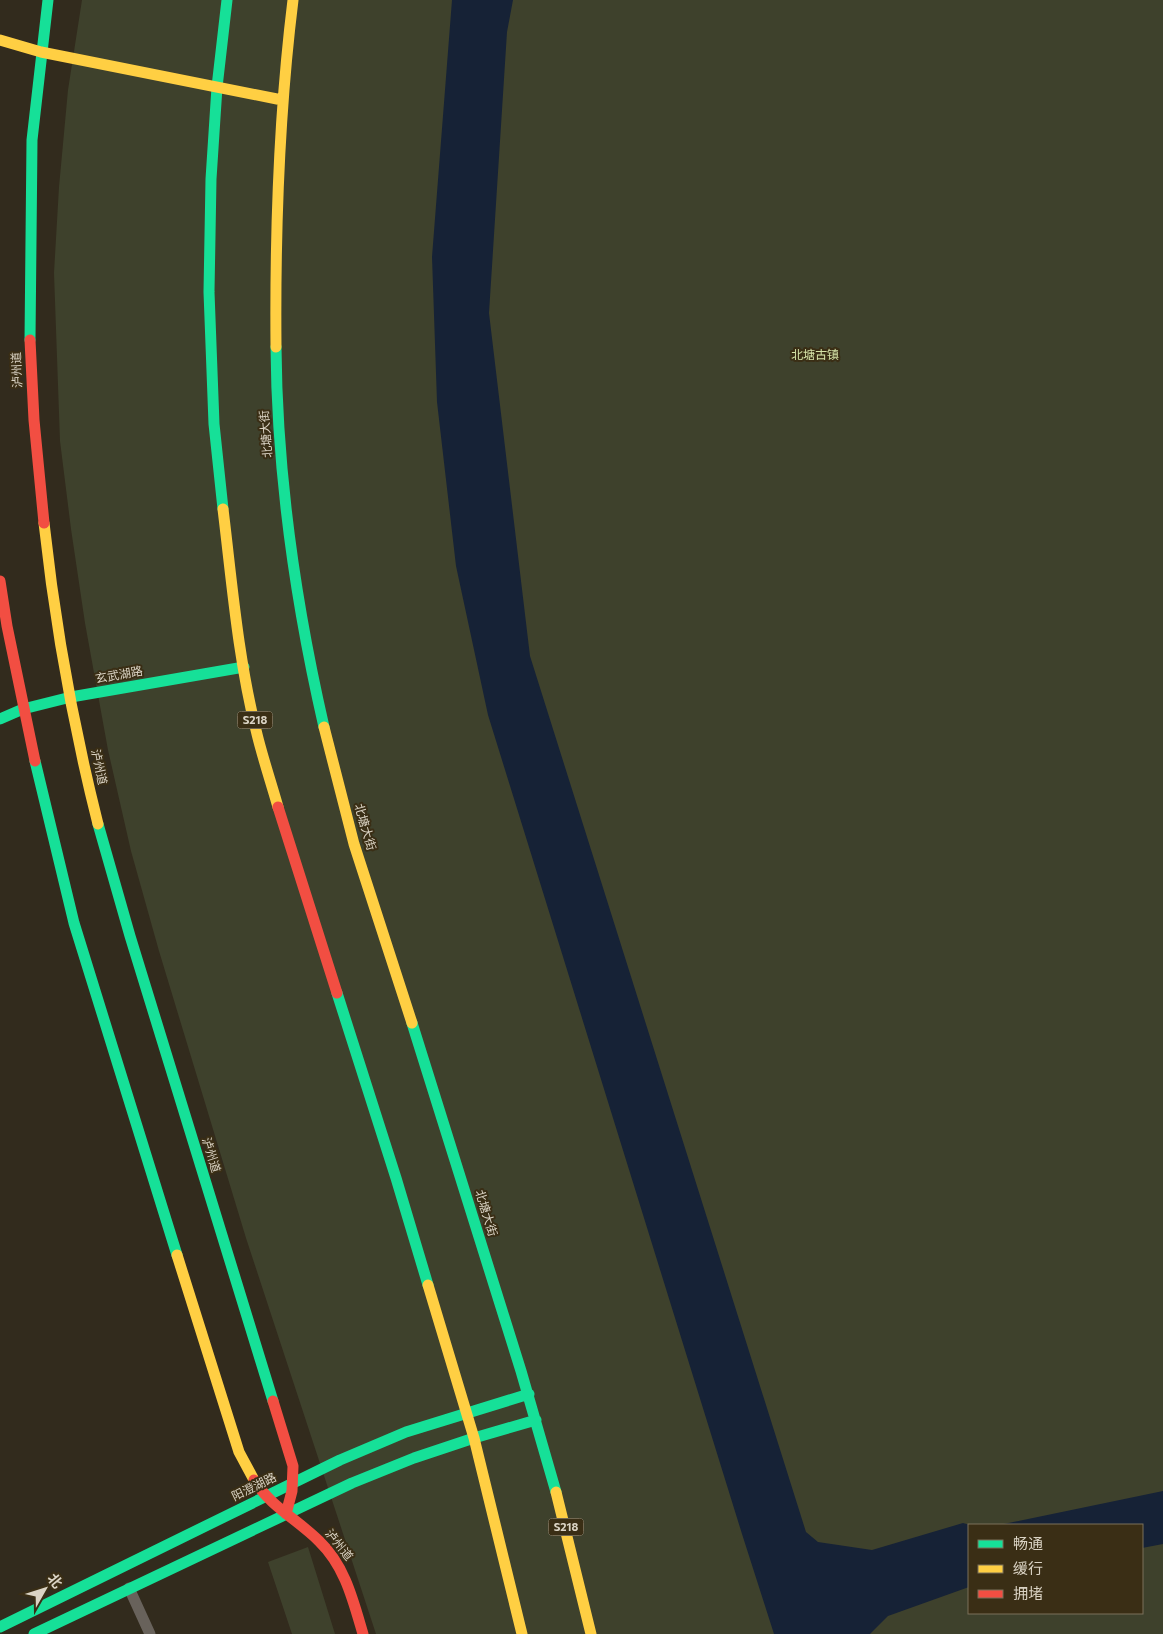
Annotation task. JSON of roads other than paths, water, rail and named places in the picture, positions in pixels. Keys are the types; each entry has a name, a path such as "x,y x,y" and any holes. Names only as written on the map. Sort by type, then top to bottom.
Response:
{"street":[{"name":"泸州道","path":"48,0 33,124 30,363 36,454 44,530 57,621 91,793 127,928 293,1466 294,1483 291,1501 286,1514"},
{"name":"S218","path":"227,0 217,87 211,180 209,292 214,424 234,605 244,667 256,730 300,880 396,1178 474,1438 522,1634"},
{"name":"北塘大街","path":"293,0 282,100 276,290 277,401 286,498 311,664 328,742 369,893 410,1015 529,1394 564,1521 591,1634"},
{"path":"0,40 41,52 282,100"},
{"name":"泸州道","path":"0,582 23,709 70,905 104,1021 240,1452 253,1478 266,1496 317,1538 333,1556 344,1573 363,1634"},
{"name":"玄武湖路","path":"0,719 23,709 71,697 244,667"},
{"name":"阳澄湖路","path":"0,1626 378,1443 406,1432 529,1394"},
{"path":"34,1634 384,1469 474,1438 536,1420"}],"lane":[{"path":"121,1568 150,1634"}],"water":[{"path":"452,0 513,0 507,32 489,313 530,656 806,1532 818,1542 872,1550 963,1523 968,1524 968,1587 888,1616 870,1634 774,1634 742,1534 488,715 456,566 437,402 432,257"},
{"path":"1163,1491 1163,1544 1143,1548 1143,1524 1004,1524"}],"park label":[{"name":"北塘古镇","path":"815,355"}]}
